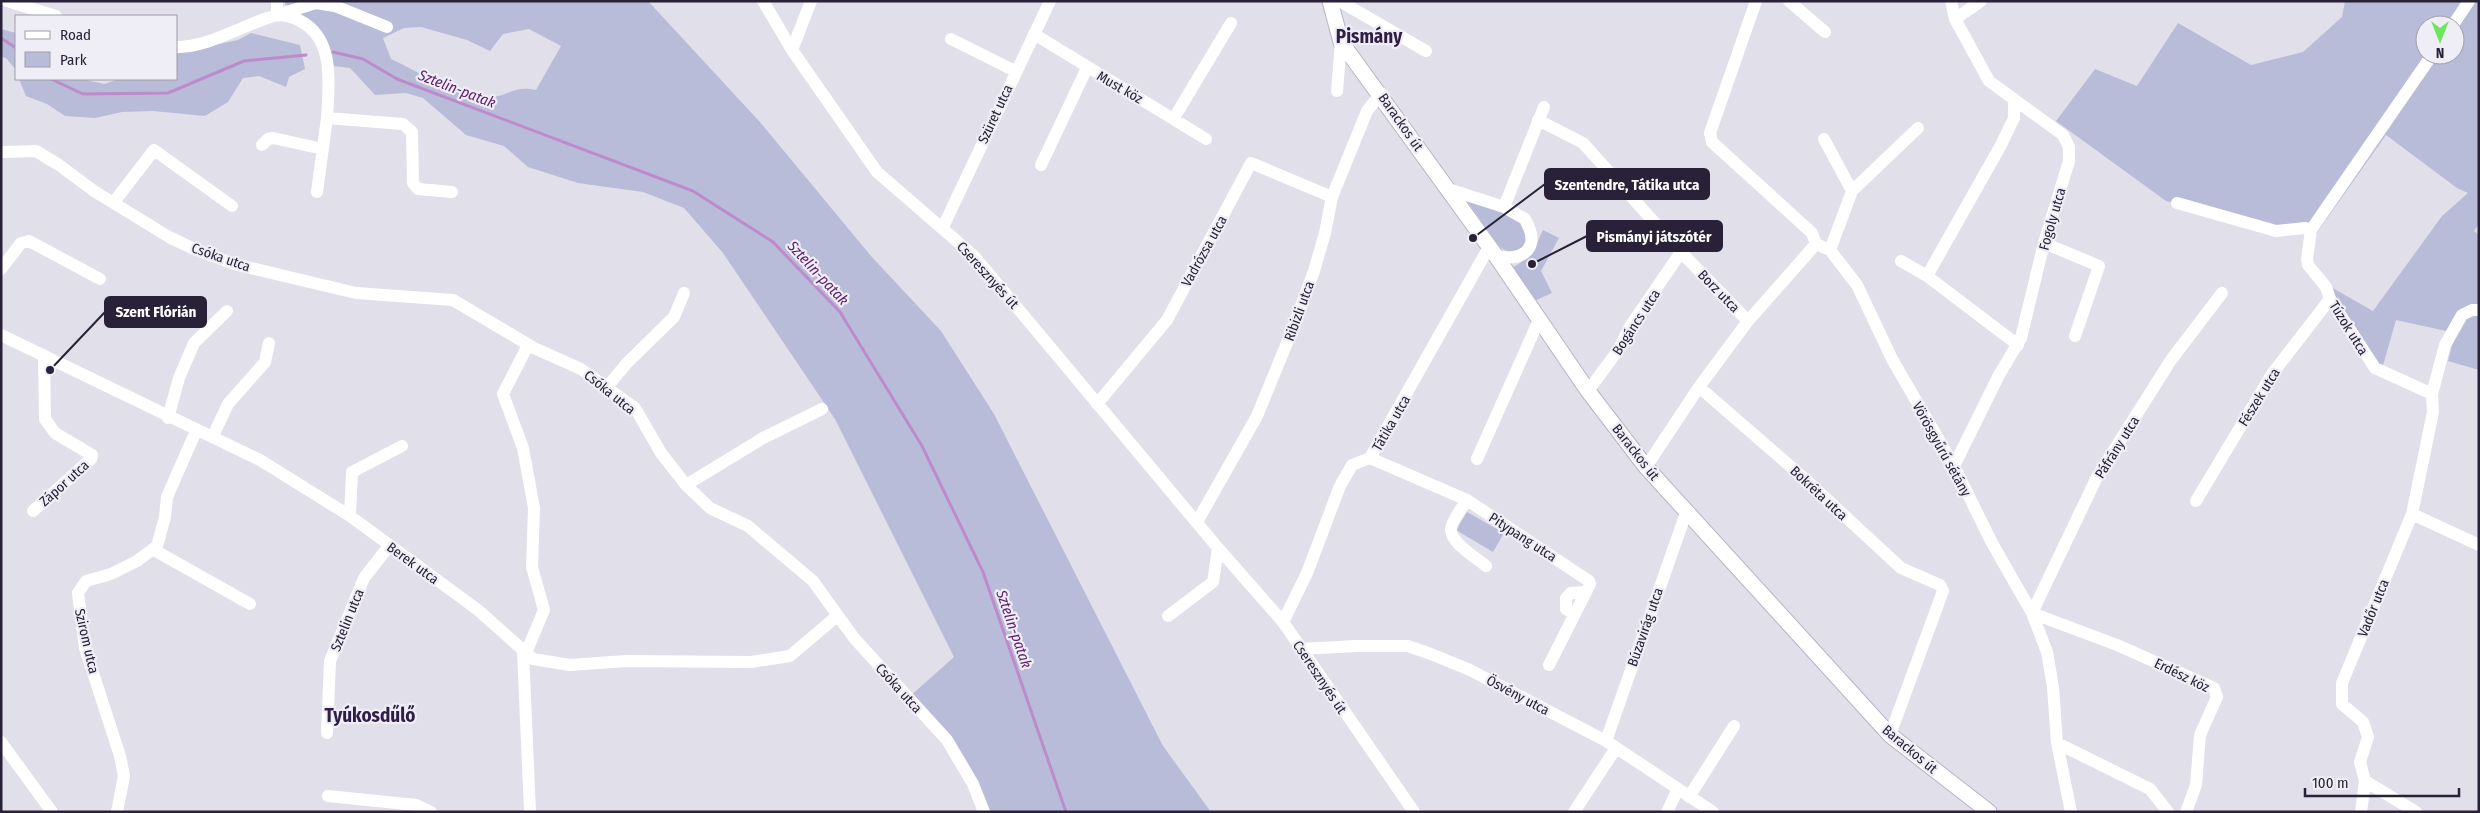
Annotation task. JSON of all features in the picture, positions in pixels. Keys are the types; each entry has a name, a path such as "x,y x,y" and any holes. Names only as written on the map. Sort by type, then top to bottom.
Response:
{"street":[{"path":"7,1 42,6 55,15"},
{"path":"277,15 278,1"},
{"name":"Cseresznyés út","path":"763,1 792,50 877,172 904,197 943,227 974,256 1218,548 1284,622 1300,649 1414,812"},
{"path":"792,50 811,1"},
{"name":"Szüret utca","path":"943,227 1015,71 1050,1"},
{"name":"Barackos út","path":"1330,1 1341,42 1337,91"},
{"path":"1334,1 1343,3 1426,51"},
{"path":"1756,1 1710,133 1712,142 1812,233 1816,244"},
{"path":"1789,1 1825,32"},
{"name":"Fogoly utca","path":"1951,1 1955,19 1989,80 2063,135 2069,146 2069,161 2044,243 2018,345 1999,375 1954,466"},
{"path":"1955,19 1981,1"},
{"path":"2460,15 2469,1"},
{"path":"178,47 203,42 316,3 335,6 387,27"},
{"path":"277,15 293,17 312,29 319,40 329,70 328,118 317,192"},
{"path":"1174,118 1231,23"},
{"name":"Must köz","path":"1034,34 1206,139"},
{"path":"951,39 1015,71"},
{"name":"Barackos út","path":"1341,42 1380,93 1493,251 1588,390 1646,467 1890,735 1989,812"},
{"name":"Túzok utca","path":"2425,65 2311,230 2307,259 2308,265 2326,287 2330,299 2375,368 2432,394"},
{"path":"1041,165 1087,68"},
{"name":"Ribizli utca","path":"1197,522 1256,416 1289,338 1320,252 1332,197 1367,111 1380,93"},
{"path":"1927,276 2001,145 2014,118 2014,99"},
{"path":"1504,207 1544,107"},
{"path":"328,118 403,124 412,132 413,182 415,186 418,189 452,192"},
{"name":"Borz utca","path":"1538,120 1583,143 1681,252 1748,321"},
{"path":"1830,250 1852,191 1918,128"},
{"path":"262,145 268,139 273,138 323,149"},
{"path":"1824,140 1852,191"},
{"path":"114,202 154,150 232,206"},
{"name":"Csóka utca","path":"1,152 36,152 169,237 226,261 356,293 452,300 528,345 581,369 635,408 661,453 686,486 710,508 748,526 813,581 836,616 947,740 973,784 984,812"},
{"name":"Vadrózsa utca","path":"1097,404 1166,320 1251,164 1332,197"},
{"path":"1448,189 1504,207 1525,219 1531,230 1531,243 1528,249 1520,257 1513,259 1493,251"},
{"path":"2177,203 2276,231 2305,228 2311,230"},
{"path":"1,268 21,243 29,242 100,279"},
{"path":"2044,243 2099,266 2075,336"},
{"name":"Borz utca","path":"1646,467 1699,387 1748,321 1816,244"},
{"name":"Vörösgyűrű sétány","path":"1816,244 1830,250 1857,286 1892,359 1954,466 1992,543 2032,613 2047,652 2053,687 2057,742 2071,812"},
{"name":"Tátika utca","path":"1284,622 1307,573 1340,486 1352,465 1370,458 1493,251"},
{"name":"Bogáncs utca","path":"1588,390 1620,349 1629,328 1681,252"},
{"path":"1901,261 1927,276 2018,345"},
{"path":"607,387 626,363 674,316 684,293"},
{"name":"Páfrány utca","path":"2032,613 2097,477 2172,360 2222,293"},
{"name":"Fészek utca","path":"2196,501 2272,374 2330,299"},
{"path":"168,418 179,378 194,343 227,310"},
{"name":"Vadőr utca","path":"2361,812 2365,781 2360,762 2368,737 2363,722 2342,704 2342,682 2412,514 2433,412 2432,394 2445,345 2462,316 2475,310"},
{"path":"1477,459 1539,320"},
{"name":"Berek utca","path":"1,336 168,418 196,431 213,436 260,460 350,516 478,610 533,659 570,665 626,661 751,662 790,656 836,616"},
{"path":"213,436 228,404 264,362 269,343"},
{"path":"528,345 503,394 523,448 534,508 532,567 544,610 525,652 530,812"},
{"name":"Zápor utca","path":"33,511 91,459 92,455 55,433 45,419 44,357"},
{"name":"Bokréta utca","path":"1699,387 1805,479 1901,568 1940,585 1943,591 1890,735"},
{"path":"686,486 763,438 822,409"},
{"path":"196,431 166,497 162,532 154,550 250,604"},
{"path":"350,516 352,472 402,446"},
{"name":"Pitypang utca","path":"1370,458 1467,500 1586,579 1590,584 1548,665"},
{"path":"1467,500 1452,526 1452,534 1457,542 1486,566"},
{"name":"Búzavirág utca","path":"1574,812 1611,745 1686,513"},
{"path":"2412,514 2479,545"},
{"name":"Sztelin utca","path":"327,733 330,661 364,578 390,546"},
{"path":"1168,616 1212,582 1218,548"},
{"name":"Szirom utca","path":"117,812 124,776 120,756 85,648 78,593 86,581 111,574 154,550"},
{"name":"Erdész köz","path":"2032,613 2117,645 2214,688 2217,697 2200,735 2196,785 2186,812"},
{"name":"Ösvény utca","path":"1300,649 1408,646 1470,670 1611,745 1713,812"},
{"path":"1667,812 1734,726"},
{"path":"1,742 52,812"},
{"path":"2057,742 2150,789 2168,812"},
{"path":"2365,781 2416,812"},
{"path":"328,796 416,805 431,812"}],"green space":[{"path":"285,1 648,1 759,121 871,256 941,331 994,414 1163,746 1211,812 984,812 973,784 908,698 954,657 835,419 723,253 684,208 643,192 578,183 528,167 504,146 466,135 423,98 406,93 375,95 350,68 333,66 324,35 307,18 285,4","holes":["421,27 467,40 490,51 503,34 529,29 561,46 536,90 522,89 491,97 479,96 453,88 391,59 383,38 404,28"]},
{"path":"2345,1 2479,1 2479,224 2474,231 2479,235 2479,370 2448,361 2455,333 2396,320 2382,369 2372,372 2331,287 2373,311 2442,216 2468,193 2457,188 2386,135 2316,234 2275,230 2166,201 2056,121 2095,69 2137,86 2178,23 2251,65 2303,52 2342,17"},
{"path":"1,29 15,33 15,69 6,58 1,57"},
{"path":"251,33 300,45 305,69 289,77 286,87 259,76 243,78 228,102 205,116 153,111 122,112 95,118 65,116 47,104 26,96 19,80 86,80 104,84 117,80 178,80 178,53 238,40"},
{"path":"1464,197 1517,217 1528,240 1522,248 1512,252 1499,246"},
{"path":"1543,230 1559,238 1541,271 1552,293 1532,302 1510,269 1523,261 1531,253"},
{"path":"1467,512 1504,533 1493,552 1456,530"}],"waterway":[{"name":"Sztelin-patak","path":"1,38 15,47"},
{"name":"Sztelin-patak","path":"333,52 363,59 397,79 693,191 773,242 840,312 922,446 983,572 1066,812"},
{"name":"Sztelin-patak","path":"53,80 83,94 168,93 244,61 306,55"}],"place":[{"name":"Szentendre, Tátika utca","path":"1473,238"},
{"name":"Pismányi játszótér","path":"1532,264"},
{"name":"Szent Flórián","path":"50,370"}],"district":[{"name":"Pismány","path":"1369,36"},
{"name":"Tyúkosdűlő","path":"370,715"}]}
